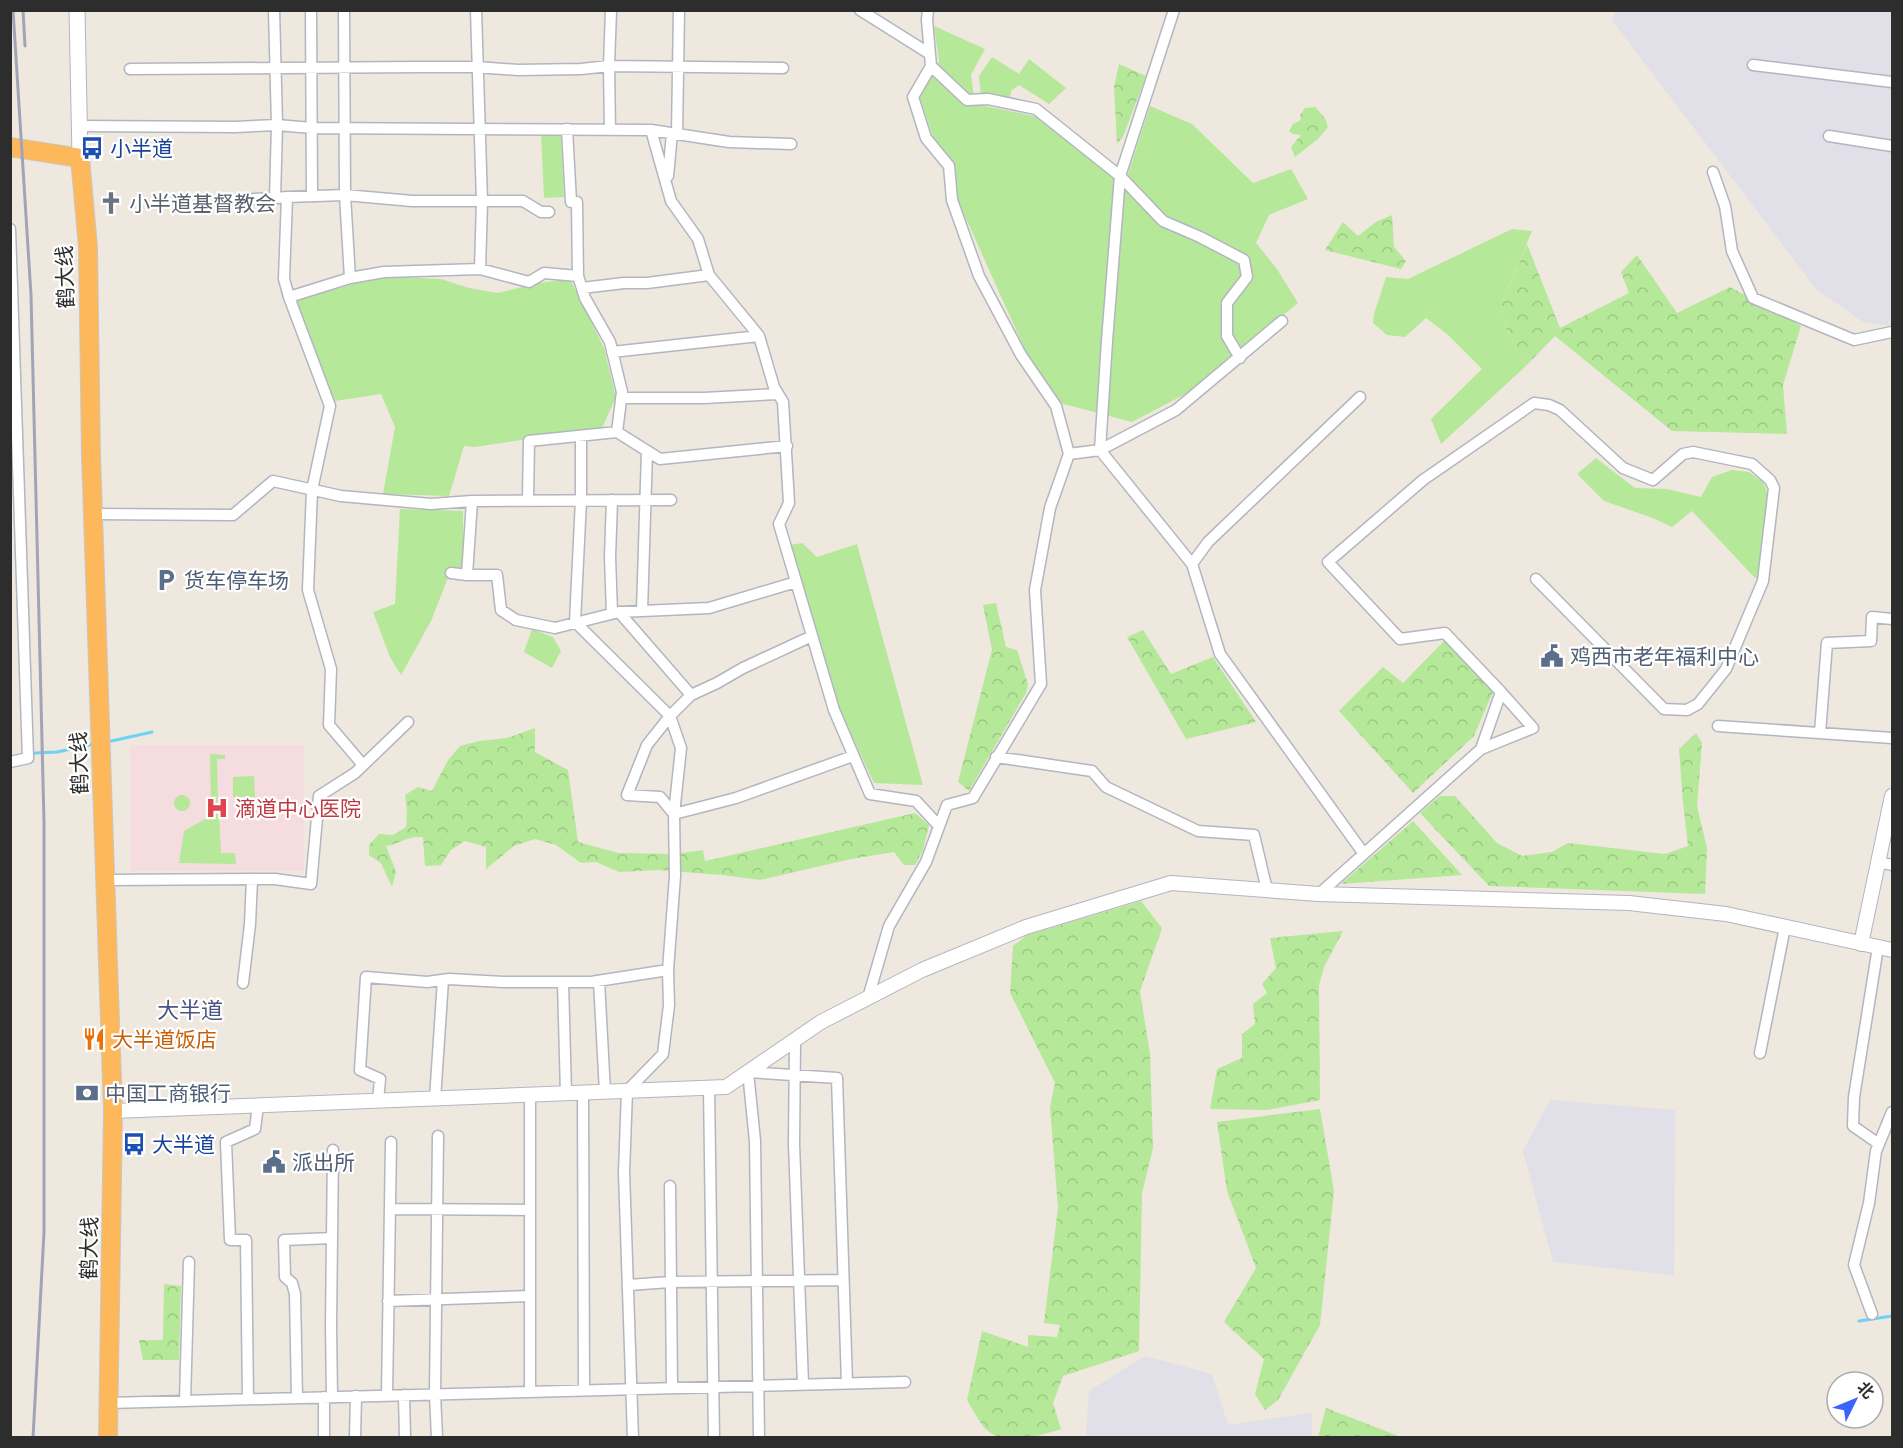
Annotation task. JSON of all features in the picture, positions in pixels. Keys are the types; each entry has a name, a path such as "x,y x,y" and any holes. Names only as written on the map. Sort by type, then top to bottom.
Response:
{"highway":[{"path":"10,147 80,158"},
{"path":"48,153 65,161 74,172 83,192"},
{"name":"鹤大线","path":"80,158 88,247 93,514 113,1111 108,1437"}],"main road":[{"path":"76,10 80,158"}],"street":[{"path":"274,10 277,125 275,198"},
{"path":"311,10 312,196"},
{"path":"344,10 345,195 350,278"},
{"path":"476,10 482,202 480,269"},
{"path":"610,130 611,10"},
{"path":"667,183 674,134 679,10"},
{"path":"860,10 931,60 967,100 988,99 1036,109 1120,176 1163,221 1244,260 1247,278 1227,303 1227,336 1240,358"},
{"path":"868,998 890,926 926,861 947,805 973,798 1041,684 1035,590 1050,508 1069,454 1056,406 1021,355 979,276 952,200 949,166 926,138 913,97 931,60 928,10"},
{"path":"1174,10 1120,176 1100,450 1192,564 1220,654 1364,854"},
{"path":"1753,65 1893,82"},
{"path":"130,69 476,67 518,70 609,66 783,68"},
{"path":"78,126 277,125 312,128 651,130 729,142 791,144"},
{"path":"567,129 571,202 577,202 578,276 585,298 610,342 622,393 617,432"},
{"path":"651,130 671,201 698,239 709,275 759,336 774,387 783,402 789,503 778,524 834,710 853,756 870,794 916,801 939,826"},
{"path":"1830,136 1893,146"},
{"path":"1713,172 1725,206 1732,251 1753,298 1854,340 1893,332"},
{"path":"232,200 345,195 412,201 523,201 541,212 549,212"},
{"path":"287,197 284,279 330,406 312,490 308,590 332,669 329,725 363,765"},
{"path":"10,229 28,758 10,762"},
{"path":"289,297 350,278 384,272 480,269 529,282 544,273 578,276"},
{"path":"582,288 709,275"},
{"path":"1069,454 1100,450 1176,410 1282,321"},
{"path":"612,352 759,336"},
{"path":"621,398 704,398 778,393"},
{"path":"1192,564 1208,542 1360,397"},
{"path":"1319,894 1481,748 1533,728 1445,633 1400,639 1328,562 1423,480 1533,403 1549,405 1560,410 1623,468 1653,480 1683,454 1693,452 1752,464 1770,480 1774,488 1763,581 1726,669 1698,704 1687,710 1664,709 1536,579"},
{"path":"528,500 529,441 617,432 660,459 787,446"},
{"path":"581,437 581,500 575,622 670,716 681,748 674,814 675,876 668,970 669,1005 663,1054 627,1091 624,1172 633,1437"},
{"path":"642,611 647,451"},
{"path":"93,514 233,514 273,482 341,496 431,504 528,500 671,500"},
{"path":"612,500 610,557 615,613 691,695"},
{"path":"467,575 472,501"},
{"path":"451,573 497,575 501,610 516,620 555,628 615,613 709,609 796,582"},
{"path":"1820,733 1827,643 1871,641 1872,617 1893,619"},
{"path":"674,814 660,797 627,795 647,745 670,716 691,695 812,636"},
{"path":"1481,748 1501,692"},
{"path":"105,880 275,879 310,884 319,796 363,765 408,722"},
{"path":"1718,726 1893,738"},
{"path":"674,814 736,798 853,756"},
{"path":"996,757 1092,771 1106,787 1198,831 1254,835 1267,890"},
{"path":"1861,944 1892,801"},
{"path":"1878,862 1893,865"},
{"path":"243,982 250,924 252,879"},
{"path":"113,1111 726,1087 821,1022 922,970 1026,927 1171,883 1319,894 1629,903 1726,914 1893,950"},
{"path":"1760,1053 1785,927"},
{"path":"1878,947 1854,1097 1853,1126 1879,1144"},
{"path":"378,1101 380,1078 360,1070 366,976 427,982 443,980 563,982 599,981 668,970"},
{"path":"435,1099 443,980"},
{"path":"599,981 605,1092"},
{"path":"563,982 566,1094"},
{"path":"795,1040 794,1144 803,1384"},
{"path":"748,1072 837,1078 847,1383"},
{"path":"748,1072 755,1141 759,1437"},
{"path":"709,1088 714,1437"},
{"path":"583,1093 584,1390"},
{"path":"530,1095 530,1392"},
{"path":"248,1399 246,1240 230,1240 226,1142 255,1129 258,1105"},
{"path":"1872,1314 1854,1265 1869,1203 1876,1151 1893,1112"},
{"path":"437,1437 435,1394 438,1136"},
{"path":"387,1395 391,1142"},
{"path":"324,1437 328,1397 333,1150"},
{"path":"670,1186 672,1387"},
{"path":"390,1209 530,1210"},
{"path":"297,1398 295,1294 292,1283 285,1278 284,1240 332,1238"},
{"path":"185,1401 189,1262"},
{"path":"629,1285 712,1281 843,1280"},
{"path":"388,1301 530,1296"},
{"path":"109,1403 905,1382"},
{"path":"404,1395 405,1437"},
{"path":"355,1437 356,1396"}],"shaded area":[{"path":"1615,10 1892,11 1892,326 1863,322 1816,289 1612,20"},
{"name":"滴道中心医院","path":"130,745 304,745 304,871 131,871"},
{"path":"1550,1100 1675,1110 1674,1275 1553,1262 1523,1151"},
{"path":"1145,1356 1212,1374 1228,1425 1312,1413 1312,1437 1086,1437 1089,1391"}],"green space":[{"path":"934,26 985,49 971,75 975,104 1034,116 1127,177 1150,106 1192,124 1253,183 1291,169 1308,199 1269,215 1256,243 1277,269 1298,303 1193,390 1132,422 1060,403 1026,352 959,203 951,158 933,137 920,98 939,61"},
{"path":"992,57 1019,74 1029,59 1066,88 1049,104 1019,85 1011,91 1010,99 981,96 979,76"},
{"path":"1119,64 1146,76 1123,137 1117,144 1114,87"},
{"path":"1315,107 1325,118 1328,127 1318,139 1295,157 1291,147 1301,135 1289,131 1293,124 1301,120 1300,115 1305,108"},
{"path":"541,134 561,134 564,197 544,198"},
{"path":"1392,215 1394,247 1406,261 1401,269 1325,250 1343,222 1358,236 1376,222"},
{"path":"1512,229 1532,231 1501,305 1507,331 1526,366 1441,444 1431,419 1482,369 1447,334 1426,318 1405,337 1387,335 1373,323 1386,277 1408,279"},
{"path":"1527,244 1560,328 1629,293 1621,272 1637,255 1677,313 1730,287 1801,326 1783,385 1787,434 1672,431 1555,336 1526,366 1507,331 1501,305"},
{"path":"381,276 441,279 469,288 498,293 538,283 570,279 604,348 616,397 602,428 475,447 464,446 449,496 383,494 395,427 381,394 335,401 295,301"},
{"path":"1596,458 1635,488 1667,489 1701,497 1712,477 1732,470 1749,472 1763,482 1768,495 1764,561 1756,579 1692,511 1672,527 1604,501 1577,474"},
{"path":"400,509 463,511 463,570 451,570 431,621 401,675 390,657 373,612 395,604"},
{"path":"802,543 817,557 857,544 923,785 874,783 840,711 790,545"},
{"path":"996,603 1006,647 1017,650 1028,684 1026,693 969,791 958,782 992,650 983,605"},
{"path":"532,629 553,637 561,651 552,668 524,652"},
{"path":"1143,630 1171,674 1213,657 1256,722 1186,739 1127,637"},
{"path":"1445,640 1493,692 1474,736 1413,793 1339,711 1383,667 1403,683"},
{"path":"535,728 535,752 568,770 578,842 618,853 674,854 703,850 705,861 915,813 929,825 923,850 915,865 904,865 894,852 851,859 760,880 659,870 619,872 596,862 581,863 556,845 535,839 514,846 486,869 486,847 465,841 451,850 441,865 425,866 423,837 417,837 386,846 396,872 392,887 381,863 369,855 369,845 379,834 393,835 406,827 405,795 418,787 432,791 448,760 460,746 507,738"},
{"path":"1696,733 1702,743 1697,806 1707,848 1705,894 1489,886 1420,813 1440,796 1455,796 1497,843 1522,856 1552,852 1568,843 1665,854 1688,846 1679,749"},
{"path":"210,754 225,755 225,759 217,759 218,804 211,804"},
{"path":"254,776 255,797 233,797 233,777"},
{"path":"182,795 190,803 182,811 174,803"},
{"path":"214,814 219,814 221,853 235,853 236,864 179,863 184,831"},
{"path":"1413,821 1462,875 1341,884"},
{"path":"1141,901 1162,928 1140,991 1150,1054 1153,1148 1142,1193 1139,1351 1063,1376 1053,1403 1061,1429 1024,1438 1004,1438 985,1429 967,1400 982,1331 1028,1347 1028,1335 1057,1337 1060,1325 1044,1323 1058,1208 1050,1107 1055,1083 1010,993 1013,946 1027,935"},
{"path":"1343,931 1324,967 1319,985 1320,1100 1268,1110 1210,1109 1217,1069 1242,1058 1242,1034 1255,1024 1253,1004 1267,993 1262,984 1276,968 1270,938"},
{"path":"1320,1109 1334,1191 1320,1325 1278,1400 1265,1410 1255,1394 1264,1359 1224,1322 1256,1268 1227,1191 1217,1122"},
{"path":"164,1284 181,1286 179,1360 143,1360 139,1340 163,1340"},
{"path":"1326,1408 1401,1437 1318,1437"}],"waterway":[{"path":"107,742 152,732"},
{"path":"31,756 35,753 57,752 94,744"},
{"path":"1859,1321 1892,1316"}],"railway":[{"path":"13,10 31,295 44,822 44,1232 33,1438"},
{"path":"23,10 25,46"}],"place":[{"name":"小半道","path":"92,148"},
{"name":"小半道基督教会","path":"111,203"},
{"name":"货车停车场","path":"166,580"},
{"name":"鸡西市老年福利中心","path":"1552,656"},
{"name":"滴道中心医院","path":"217,808"},
{"name":"大半道饭店","path":"94,1039"},
{"name":"中国工商银行","path":"87,1093"},
{"name":"大半道","path":"134,1144"},
{"name":"派出所","path":"274,1162"}],"district":[{"name":"大半道","path":"190,1010"}]}
